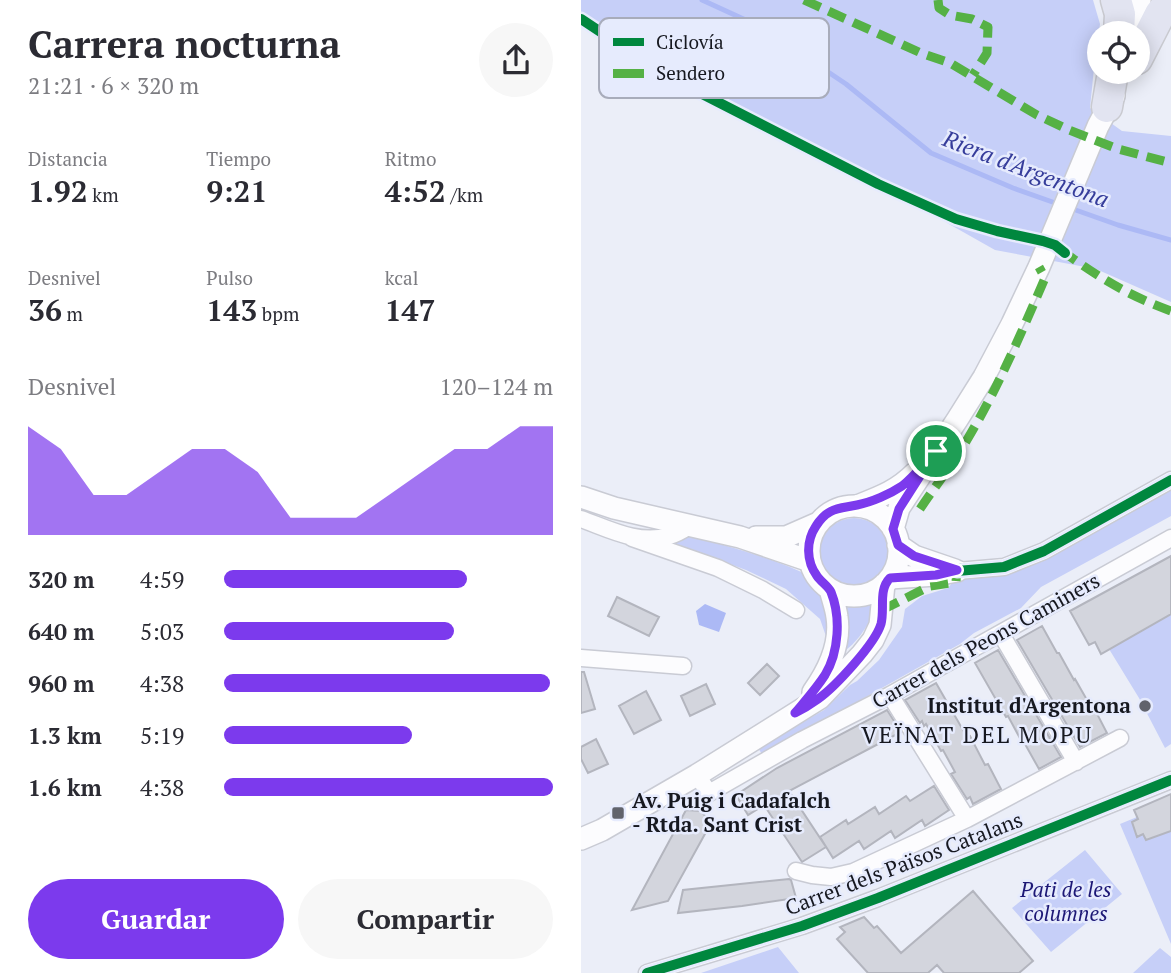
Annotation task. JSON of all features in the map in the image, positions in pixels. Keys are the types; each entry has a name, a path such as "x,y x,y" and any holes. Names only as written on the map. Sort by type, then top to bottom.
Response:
{"highway":[{"path":"1116,0 1119,21"},
{"path":"1150,31 1171,0"},
{"path":"1102,117 1119,84"}],"street":[{"path":"1137,21 1140,0"},
{"path":"581,839 602,830 697,775 820,698 873,640 880,625 887,581 897,562 899,509 984,377 1039,267 1102,117"},
{"path":"857,506 903,485 936,451"},
{"path":"818,523 810,541 810,561 817,577 830,589 856,596 870,593 887,581 957,570 1004,567 1044,551 1171,480"},
{"path":"581,497 614,508 740,537 810,561"},
{"path":"740,537 786,537 818,523 835,509 857,506 875,511 885,519 896,537 914,556 957,570"},
{"path":"581,519 718,568 796,610"},
{"path":"632,538 669,536 689,526"},
{"name":"Carrer dels Peons Caminers","path":"697,775 709,793 1171,538"},
{"path":"795,713 825,674 833,654 837,618 830,589"},
{"path":"1000,634 1076,762"},
{"path":"581,658 683,666"},
{"path":"890,695 967,819"},
{"path":"796,871 831,877 853,872 967,819 1120,738"},
{"name":"Carrer dels Països Catalans","path":"647,973 802,926 1171,780"},
{"path":"581,849 602,830"}],"green space":[{"path":"581,0 1093,0 1099,21 1087,21 1087,84 1092,84 1090,108 1122,131 1171,136 1171,302 1096,269 995,250 725,98 829,98 829,18 599,18 599,27 581,18"},
{"path":"1171,486 1171,516 1041,587 1021,608 825,720 762,754 758,748 824,710 857,681 879,660 902,627 905,609 922,596 948,588 961,572 1006,571"},
{"path":"854,518 867,521 878,528 885,539 888,552 885,565 878,576 867,583 854,586 841,583 830,576 823,565 820,552 823,539 830,528 841,521"},
{"path":"687,534 772,560 806,575 824,592 832,615 829,645 820,619 786,589 746,570 668,541"},
{"path":"871,598 871,616 865,629 850,647 839,654 838,600 854,606"},
{"path":"1171,614 1171,744 1165,748 1109,649"},
{"path":"1171,794 1171,944 1120,824 1137,817 1134,810"},
{"name":"Pati de les columnes","path":"1085,850 1122,894 1051,952 1012,908"},
{"path":"778,947 799,973 701,973"},
{"path":"1160,948 1171,957 1171,973 1133,973"}],"shaded area":[{"path":"705,604 726,613 719,632 699,625 696,611"}],"building":[{"path":"1171,556 1171,614 1101,654 1095,642 1089,645 1070,611"},
{"path":"617,597 659,617 649,636 608,616"},
{"path":"1042,626 1107,733 1080,747 1017,640"},
{"path":"998,650 1061,757 1039,769 975,663"},
{"path":"767,664 779,676 760,695 748,683"},
{"path":"581,672 584,672 595,709 581,713"},
{"path":"936,683 1001,789 973,804 951,774 955,772 926,724 924,726 922,721 920,723 905,700"},
{"path":"706,684 715,704 690,716 681,696"},
{"path":"646,691 661,720 634,734 619,706"},
{"path":"887,710 901,732 789,791 826,847 802,862 764,805 748,815 736,795 777,768"},
{"path":"596,739 608,764 588,773 581,759 581,747"},
{"path":"934,786 949,810 925,826 922,820 895,838 891,831 864,849 859,841 833,858 820,837 846,820 848,824 875,807 879,814 906,796 910,801"},
{"path":"1171,794 1171,831 1146,840 1143,834 1137,837 1132,822 1138,819 1134,810"},
{"path":"686,810 701,811 711,823 668,901 632,910"},
{"path":"789,879 796,898 678,913 683,890"},
{"path":"973,891 1033,961 1019,973 944,973 937,965 928,973 868,973 837,939 845,932 840,927 864,917 874,928 877,926 901,953"}],"waterway":[{"name":"Riera d'Argentona","path":"702,0 741,18"},
{"name":"Riera d'Argentona","path":"829,73 931,153 1061,205"},
{"name":"Riera d'Argentona","path":"1070,208 1171,240"}],"marked path":[{"path":"804,0 921,53 950,63 1037,115 1069,130 1118,149 1171,163"},
{"path":"938,0 939,8 950,15 972,19 988,27 987,53 973,75"},
{"path":"1061,250 1113,285 1171,311"},
{"path":"920,509 957,456 994,391 1045,278 1039,267"},
{"path":"882,610 930,586 956,582 958,554"}],"cycle path":[{"path":"581,19 599,31"},
{"path":"710,98 878,184 956,219 1043,241 1055,245 1065,253"},
{"path":"957,571 1004,567 1044,551 1171,480"},
{"path":"647,973 802,926 1171,780"}],"place":[{"name":"Institut d'Argentona","path":"1145,706"},
{"name":"Av. Puig i Cadafalch - Rtda. Sant Crist","path":"618,813"}],"district":[{"name":"VEÏNAT DEL MOPU","path":"977,735"}],"route":[{"path":"936,451 899,509 893,529 898,545 914,556 957,570 936,575 890,578 884,584 880,625 873,640 820,698 795,713 825,674 837,633 837,618 830,589 817,577 810,561 810,541 814,529 835,509 857,506 903,485 936,451"}]}
